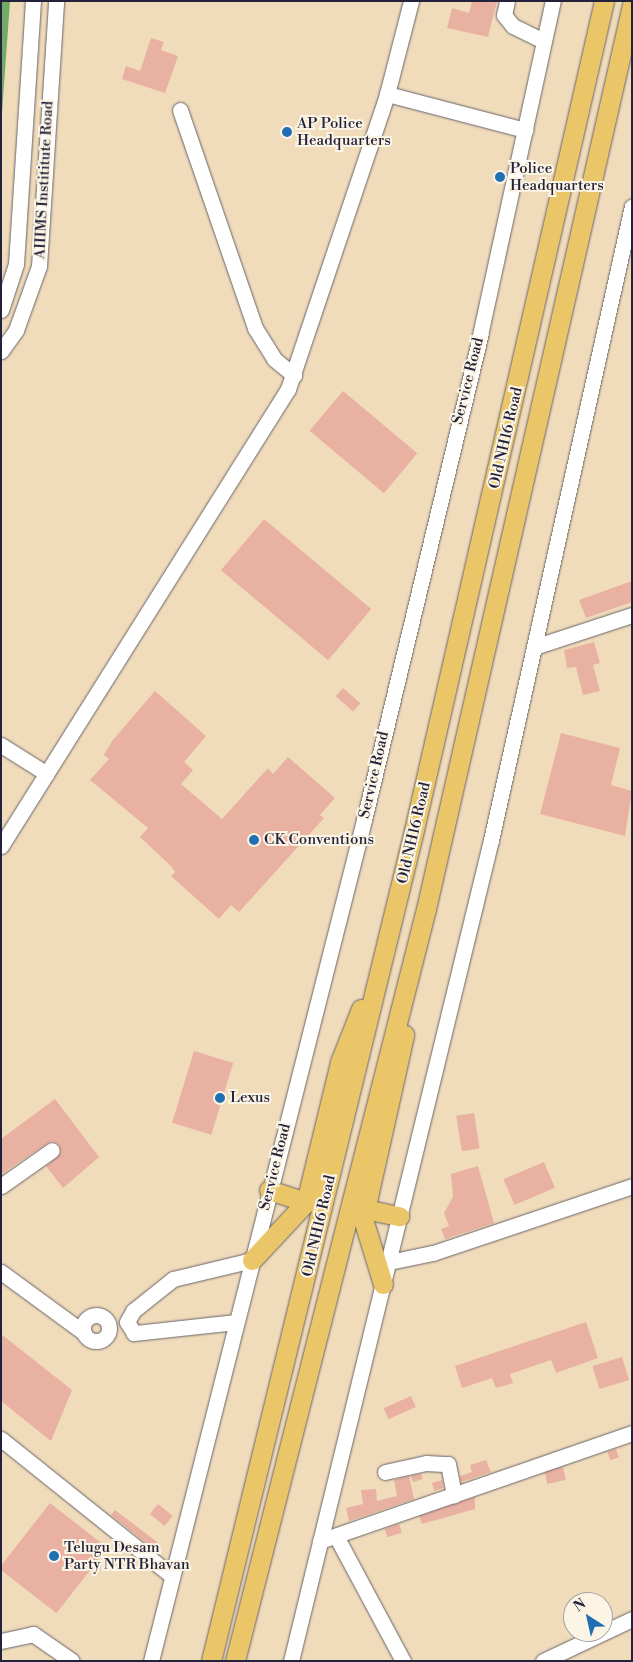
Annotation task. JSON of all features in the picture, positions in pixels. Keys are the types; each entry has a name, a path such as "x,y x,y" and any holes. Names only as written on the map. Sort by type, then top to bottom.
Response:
{"main road":[{"name":"Old NH16 Road","path":"211,1661 390,934 604,1"},
{"name":"Old NH16 Road","path":"235,1661 426,909 632,5"},
{"path":"383,1284 363,1219 398,1069 426,909"},
{"path":"252,1260 306,1202 340,1062 390,934"},
{"path":"269,1190 306,1202"},
{"path":"365,1209 399,1216"}],"street":[{"name":"AIIIMS Instititute Road","path":"1,310 16,264 33,1"},
{"name":"AIIIMS Instititute Road","path":"1,351 16,330 39,266 56,1"},
{"path":"1,846 235,479 294,375 387,94 411,1"},
{"path":"507,1 504,15 513,26 544,42"},
{"name":"Service Road","path":"151,1661 370,791 525,130 553,1"},
{"path":"387,94 525,130"},
{"path":"180,110 255,328 274,359 294,375"},
{"path":"291,1661 389,1262 534,647 632,206"},
{"path":"534,647 632,615"},
{"path":"1,745 47,774"},
{"path":"1,1186 52,1150"},
{"path":"389,1262 433,1253 632,1186"},
{"path":"127,1329 133,1311 173,1279 252,1260"},
{"path":"1,1272 95,1341 109,1330 127,1329 134,1334 236,1322"},
{"path":"83,1332 84,1322 94,1315 104,1319 109,1330"},
{"path":"320,1541 632,1433"},
{"path":"1,1439 172,1576"},
{"path":"385,1472 426,1463 448,1464 454,1495"},
{"path":"336,1536 403,1661"},
{"path":"543,1661 632,1619"},
{"path":"1,1641 33,1634 72,1661"}],"green space":[{"path":"1,1 10,1 1,127"}],"building":[{"path":"472,1 497,1 488,37 447,28 452,8 469,13"},
{"path":"151,38 164,42 161,50 178,56 165,93 122,79 126,66 140,71"},
{"path":"343,391 417,453 384,493 310,431"},
{"path":"264,519 371,609 328,660 221,570"},
{"path":"632,581 632,602 586,618 579,600"},
{"path":"594,642 600,663 593,665 600,691 583,695 576,667 567,668 564,650"},
{"path":"343,688 360,703 353,711 336,696"},
{"path":"155,691 206,736 184,762 193,770 181,784 222,819 268,768 273,774 288,757 335,798 320,815 324,818 239,912 231,905 219,919 171,876 175,872 171,866 140,837 148,828 90,780 109,759 104,755 112,741"},
{"path":"561,733 620,748 611,785 632,791 625,836 540,814"},
{"path":"194,1051 233,1063 211,1135 172,1123"},
{"path":"55,1099 99,1157 63,1188 46,1166 61,1153 59,1144 51,1141 1,1174 1,1139"},
{"path":"474,1113 480,1149 462,1151 456,1116"},
{"path":"544,1162 555,1188 514,1205 503,1179"},
{"path":"478,1166 494,1223 445,1239 441,1229 449,1226 444,1213 453,1197 451,1174"},
{"path":"586,1322 598,1358 556,1373 551,1360 510,1374 513,1383 496,1388 492,1378 462,1388 455,1366"},
{"path":"1,1334 72,1390 51,1441 1,1401"},
{"path":"622,1357 629,1380 599,1389 592,1366"},
{"path":"411,1396 416,1407 388,1419 384,1408"},
{"path":"616,1449 619,1458 610,1460 607,1452"},
{"path":"486,1460 491,1472 461,1482 460,1476 472,1472 470,1465"},
{"path":"563,1467 566,1480 547,1484 544,1471"},
{"path":"421,1474 423,1479 413,1482 411,1476"},
{"path":"409,1476 414,1499 349,1521 346,1508 363,1504 361,1490 376,1489 377,1501 397,1496 394,1480"},
{"path":"442,1480 443,1488 434,1491 432,1483"},
{"path":"475,1497 475,1509 422,1524 419,1516"},
{"name":"Telugu Desam Party NTR Bhavan","path":"50,1503 108,1548 56,1613 1,1570 1,1566"},
{"path":"158,1504 173,1516 165,1526 150,1514"},
{"path":"115,1510 157,1542 160,1547 156,1551 111,1515"},
{"path":"399,1524 402,1533 388,1537 385,1529"}],"place":[{"name":"AP Police Headquarters","path":"287,132"},
{"name":"Police Headquarters","path":"500,177"},
{"name":"CK Conventions","path":"254,840"},
{"name":"Lexus","path":"220,1098"},
{"name":"Telugu Desam Party NTR Bhavan","path":"54,1556"}]}
